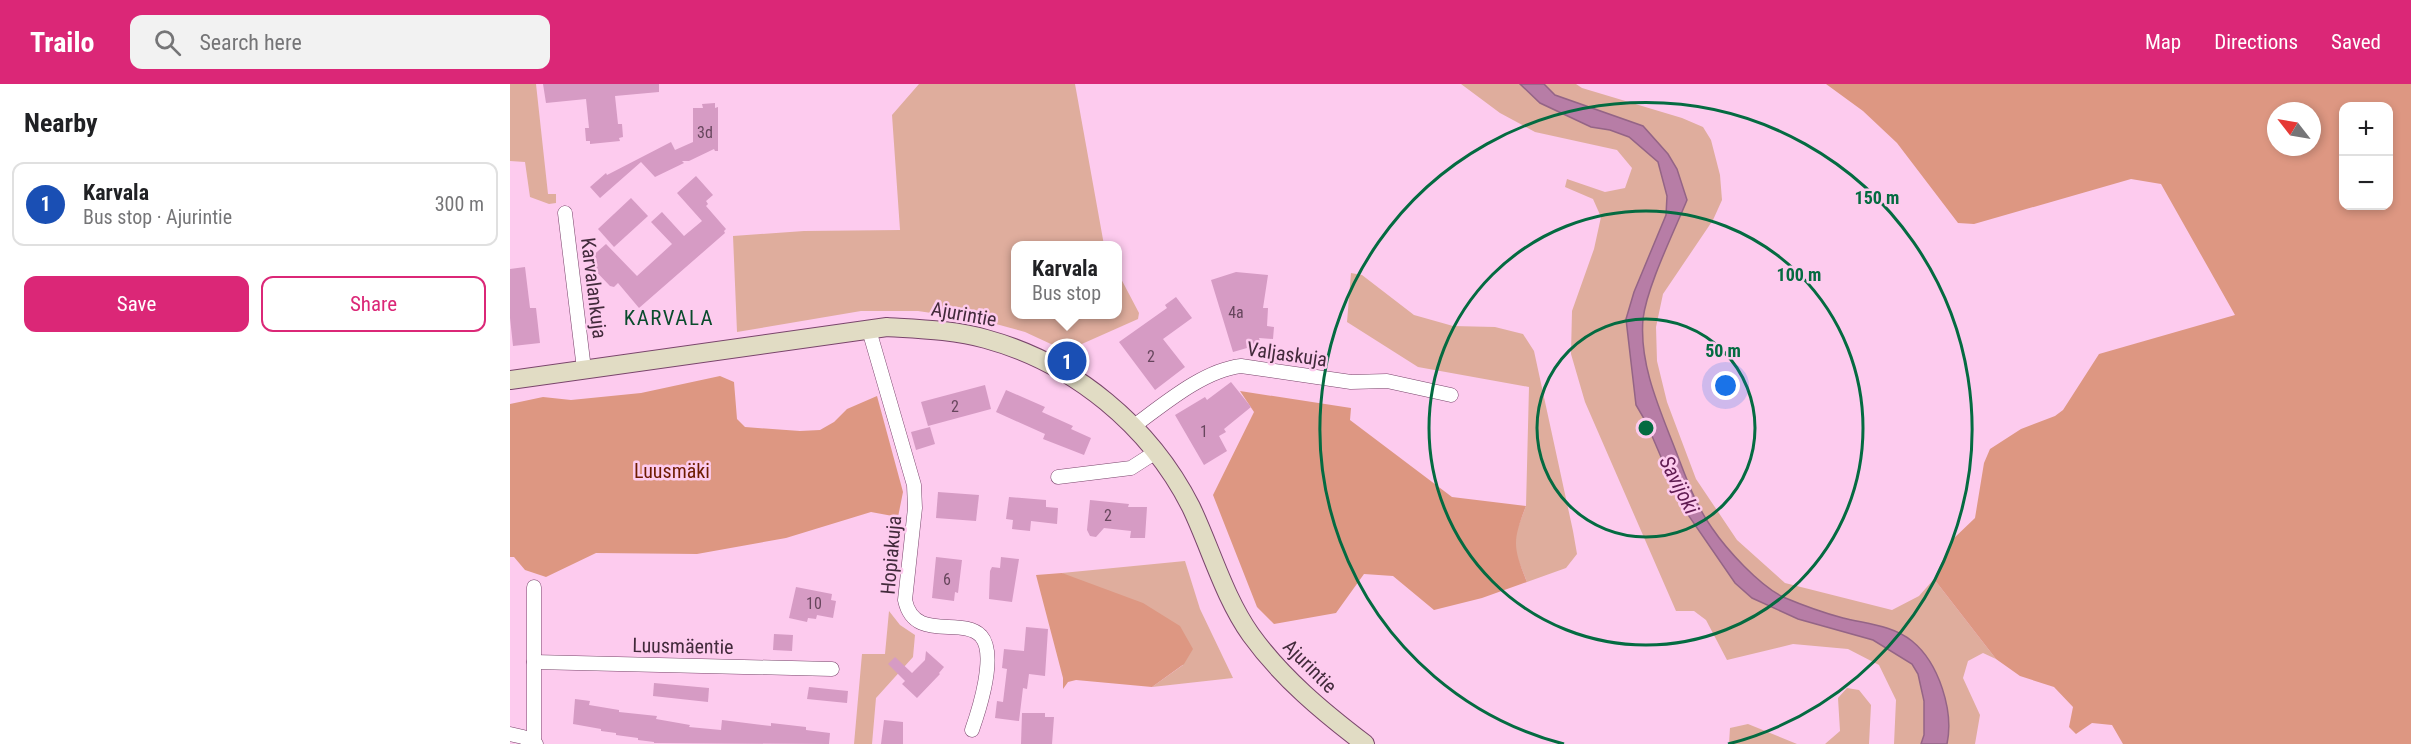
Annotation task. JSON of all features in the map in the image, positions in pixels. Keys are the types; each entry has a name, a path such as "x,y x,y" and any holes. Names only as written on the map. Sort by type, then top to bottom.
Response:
{"street":[{"name":"Karvalankuja","path":"565,213 584,369"},
{"name":"Ajurintie","path":"510,380 887,327 935,330 985,338 1029,354 1062,371 1091,390 1134,426 1156,452 1190,506 1232,601 1249,633 1297,689 1365,744"},
{"name":"Hopiakuja","path":"869,330 914,485 915,508 905,600 907,612 911,617 925,624 972,631 980,635 987,647 982,702 972,730"},
{"name":"Valjaskuja","path":"1134,426 1205,378 1227,367 1241,366 1352,382 1387,381 1451,395"},
{"path":"1058,477 1131,468 1156,452"},
{"path":"510,734 535,743 534,587"},
{"name":"Luusmäentie","path":"534,662 831,669"}],"shaded area":[{"path":"510,84 536,84 548,194 556,194 556,203 549,204 530,197 525,162 510,161"},
{"path":"919,84 1075,84 1103,241 1011,241 1011,319 1122,319 1122,281 1139,313 1138,319 1066,351 1025,332 985,321 918,311 861,311 737,332 733,236 804,231 900,230 892,115"},
{"path":"1461,84 1576,84 1582,88 1682,118 1703,127 1711,140 1720,175 1722,200 1713,220 1663,294 1656,327 1657,361 1667,402 1696,479 1737,540 1785,583 1892,610 1919,596 1934,579 1996,659 1983,653 1968,661 1963,678 1980,715 1975,744 1894,744 1896,700 1879,665 1848,649 1793,644 1727,660 1706,620 1694,611 1676,611 1585,402 1571,354 1572,311 1594,249 1601,217 1593,199 1565,187 1567,179 1605,192 1625,188 1632,168 1617,150 1535,132 1500,113"},
{"path":"1351,273 1362,275 1414,315 1453,326 1495,327 1523,334 1534,351 1573,531 1577,554 1566,568 1527,582 1515,552 1516,532 1526,506 1529,387 1418,367 1347,322"},
{"path":"1185,561 1200,609 1233,678 1152,687 1183,665 1062,573"},
{"path":"889,611 900,625 915,635 913,657 876,698 872,744 854,744 862,654 885,654"},
{"path":"1847,688 1859,690 1871,705 1869,744 1825,744 1840,731 1838,698"},
{"path":"1748,724 1797,744 1729,744 1730,728"}],"green space":[{"path":"1826,84 2411,84 2411,744 2123,744 2112,725 2092,723 2076,734 2069,727 2073,707 2054,687 2020,676 1996,659 1934,579 1952,540 1975,518 1984,463 1990,449 2021,429 2055,416 2063,410 2099,354 2235,315 2161,184 2131,179 1974,224 1958,223 1897,143 1863,111"},
{"name":"Luusmäki","path":"720,376 734,382 737,419 745,427 820,430 834,422 847,409 877,396 903,492 898,517 871,512 786,538 697,554 596,553 546,577 525,570 514,557 510,557 510,404 543,397 571,400 641,393"},
{"path":"1240,391 1351,408 1350,420 1452,497 1526,506 1518,528 1516,544 1527,582 1482,598 1434,610 1393,576 1364,574 1336,613 1274,624 1257,607 1213,495 1254,412"},
{"path":"1062,573 1143,603 1180,626 1193,649 1184,664 1152,687 1076,680 1068,682 1063,689 1063,678 1036,575"}],"water":[{"name":"Savijoki","path":"1520,84 1544,84 1555,95 1643,126 1668,154 1677,169 1687,200 1650,291 1643,319 1644,354 1652,388 1688,483 1706,520 1718,537 1764,584 1783,597 1828,614 1888,628 1912,641 1922,650 1937,675 1946,703 1949,731 1947,744 1921,744 1924,735 1924,701 1918,674 1912,664 1873,640 1798,619 1752,598 1735,583 1682,506 1646,422 1636,405 1626,319 1634,292 1666,215 1667,196 1658,162 1629,137 1610,130 1591,127 1540,103"}],"building":[{"path":"543,84 659,84 659,92 615,96 618,124 622,124 623,137 619,138 620,141 590,144 590,141 586,141 585,128 589,128 586,99 546,103"},
{"path":"715,103 715,108 718,107 718,151 714,149 689,161 682,161 684,163 655,177 641,162 600,198 590,187 606,173 607,175 671,142 675,150 693,142 693,108 703,108 702,104"},
{"path":"696,176 713,195 706,201 708,204 706,206 726,229 725,233 639,308 618,283 614,287 610,286 589,264 591,262 589,259 606,244 637,276 672,244 651,222 662,212 684,236 702,221 677,193"},
{"path":"631,198 648,216 614,247 598,229"},
{"path":"525,267 530,308 536,308 540,343 513,346 510,318 510,269"},
{"path":"1236,272 1268,275 1263,308 1268,308 1267,326 1274,327 1273,339 1259,338 1261,344 1233,352 1211,280"},
{"path":"1176,297 1192,318 1163,339 1185,367 1155,390 1119,342 1167,308 1165,305"},
{"path":"1231,382 1251,407 1224,429 1226,432 1219,436 1227,451 1204,465 1175,415 1205,397 1207,400"},
{"path":"985,385 991,409 928,426 921,402"},
{"path":"1006,390 1045,407 1042,412 1073,426 1071,429 1091,438 1084,455 1043,439 1045,434 996,412"},
{"path":"930,427 935,444 916,450 911,432"},
{"path":"938,492 979,495 976,521 936,518"},
{"path":"1009,497 1046,500 1046,507 1058,508 1057,524 1031,521 1030,531 1012,529 1013,520 1006,519"},
{"path":"1090,500 1129,504 1128,507 1147,507 1145,538 1130,538 1131,531 1104,528 1096,537 1090,536 1087,530"},
{"path":"936,557 962,560 958,593 955,592 954,601 932,598"},
{"path":"1001,557 1019,559 1012,602 989,599 990,571 992,567 1000,568"},
{"path":"796,587 832,594 831,600 836,601 833,618 817,615 816,619 808,618 807,622 789,618"},
{"path":"1026,627 1048,629 1045,676 1029,674 1027,689 1023,688 1019,721 995,718 997,701 1003,702 1007,669 1002,668 1004,649 1024,651"},
{"path":"774,634 793,635 792,651 773,650"},
{"path":"926,651 944,667 917,698 902,684 905,681 888,664 895,657 912,673 925,660"},
{"path":"654,683 709,688 708,702 653,696"},
{"path":"809,687 848,691 847,703 807,699"},
{"path":"575,699 590,701 589,705 619,710 619,712 657,716 656,719 690,725 689,727 721,730 722,720 771,726 771,723 806,727 806,730 830,733 829,744 654,743 573,724"},
{"path":"1022,713 1045,713 1045,717 1054,717 1052,744 1021,744"},
{"path":"884,720 903,722 903,744 881,744"}],"place":[{"name":"Karvala","path":"1067,361"}],"district":[{"name":"KARVALA","path":"669,318"}]}
